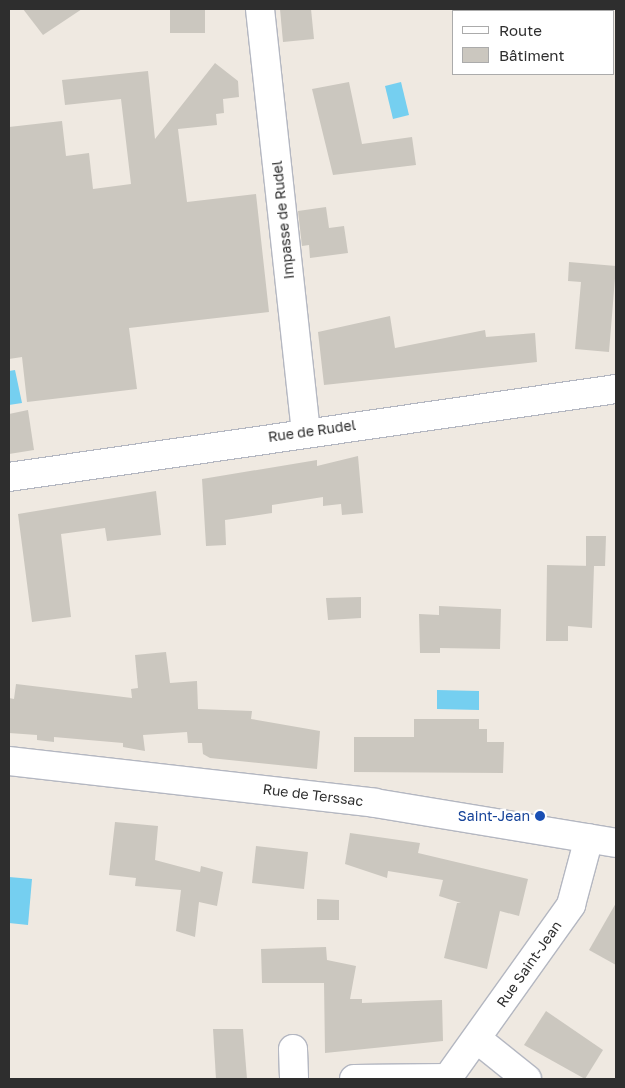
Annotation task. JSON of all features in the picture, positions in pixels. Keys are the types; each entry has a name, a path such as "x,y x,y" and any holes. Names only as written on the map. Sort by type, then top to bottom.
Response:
{"street":[{"name":"Impasse de Rudel","path":"260,9 306,431"},
{"name":"Rue de Rudel","path":"9,478 306,431 616,389"},
{"name":"Rue de Terssac","path":"9,761 375,803 616,843"},
{"name":"Rue Saint-Jean","path":"447,1078 571,905 589,838"},
{"path":"477,1038 527,1079"},
{"path":"293,1049 294,1079"},
{"path":"354,1079 447,1078"}],"water":[{"path":"401,82 409,115 393,119 385,86"},
{"path":"15,370 22,403 9,405 9,371"},
{"path":"437,690 479,691 479,710 437,709"},
{"path":"9,877 32,879 28,925 9,923"}],"building":[{"path":"23,9 82,9 43,35"},
{"path":"170,9 205,9 205,33 170,33"},
{"path":"280,9 311,9 314,39 283,42"},
{"path":"215,63 238,81 239,97 223,99 224,113 216,114 217,125 178,129 187,202 256,194 269,312 129,328 137,389 27,402 22,357 9,359 9,127 62,121 66,156 89,153 93,189 131,184 121,99 65,105 62,80 148,71 155,139"},
{"path":"349,82 362,144 412,137 416,165 333,175 312,89"},
{"path":"326,207 329,228 344,226 348,253 310,258 309,245 302,246 298,211"},
{"path":"569,262 616,266 609,352 575,349 581,282 568,281"},
{"path":"390,316 395,348 485,330 486,337 535,333 537,362 324,385 318,332"},
{"path":"28,410 34,450 9,454 9,414"},
{"path":"358,456 363,513 342,515 341,504 323,506 323,497 272,505 272,513 225,520 226,545 206,546 202,479 317,460 317,466"},
{"path":"156,491 161,535 107,541 105,528 61,534 71,617 32,622 18,514"},
{"path":"586,536 606,536 605,566 586,566"},
{"path":"547,565 594,566 592,628 568,626 568,641 546,641"},
{"path":"361,597 361,618 328,620 326,598"},
{"path":"439,606 501,609 500,649 440,648 440,653 420,653 419,614 439,615"},
{"path":"166,652 170,683 197,681 198,709 252,711 251,719 320,731 317,769 210,758 203,754 202,743 188,743 187,732 143,735 145,751 123,747 123,743 54,737 54,742 37,740 37,735 9,733 9,698 14,699 16,684 132,698 131,689 138,688 135,655"},
{"path":"414,719 479,719 479,729 487,729 487,742 504,742 503,773 354,772 354,737 414,737"},
{"path":"115,822 158,826 155,860 200,872 201,866 223,872 217,906 199,902 195,937 176,931 181,890 135,886 136,878 109,875"},
{"path":"350,833 420,843 418,853 528,879 519,916 500,911 487,969 444,958 457,903 461,903 439,896 443,880 388,871 387,878 345,864"},
{"path":"256,846 308,852 304,889 252,883"},
{"path":"317,899 339,900 339,920 317,920"},
{"path":"616,903 616,965 589,950"},
{"path":"326,947 327,960 356,966 350,999 362,999 362,1003 442,1000 443,1041 325,1053 324,983 262,983 261,949"},
{"path":"546,1011 603,1050 585,1079 524,1045"},
{"path":"213,1029 243,1029 247,1079 216,1079"}],"place":[{"name":"Saint-Jean","path":"540,816"}]}
